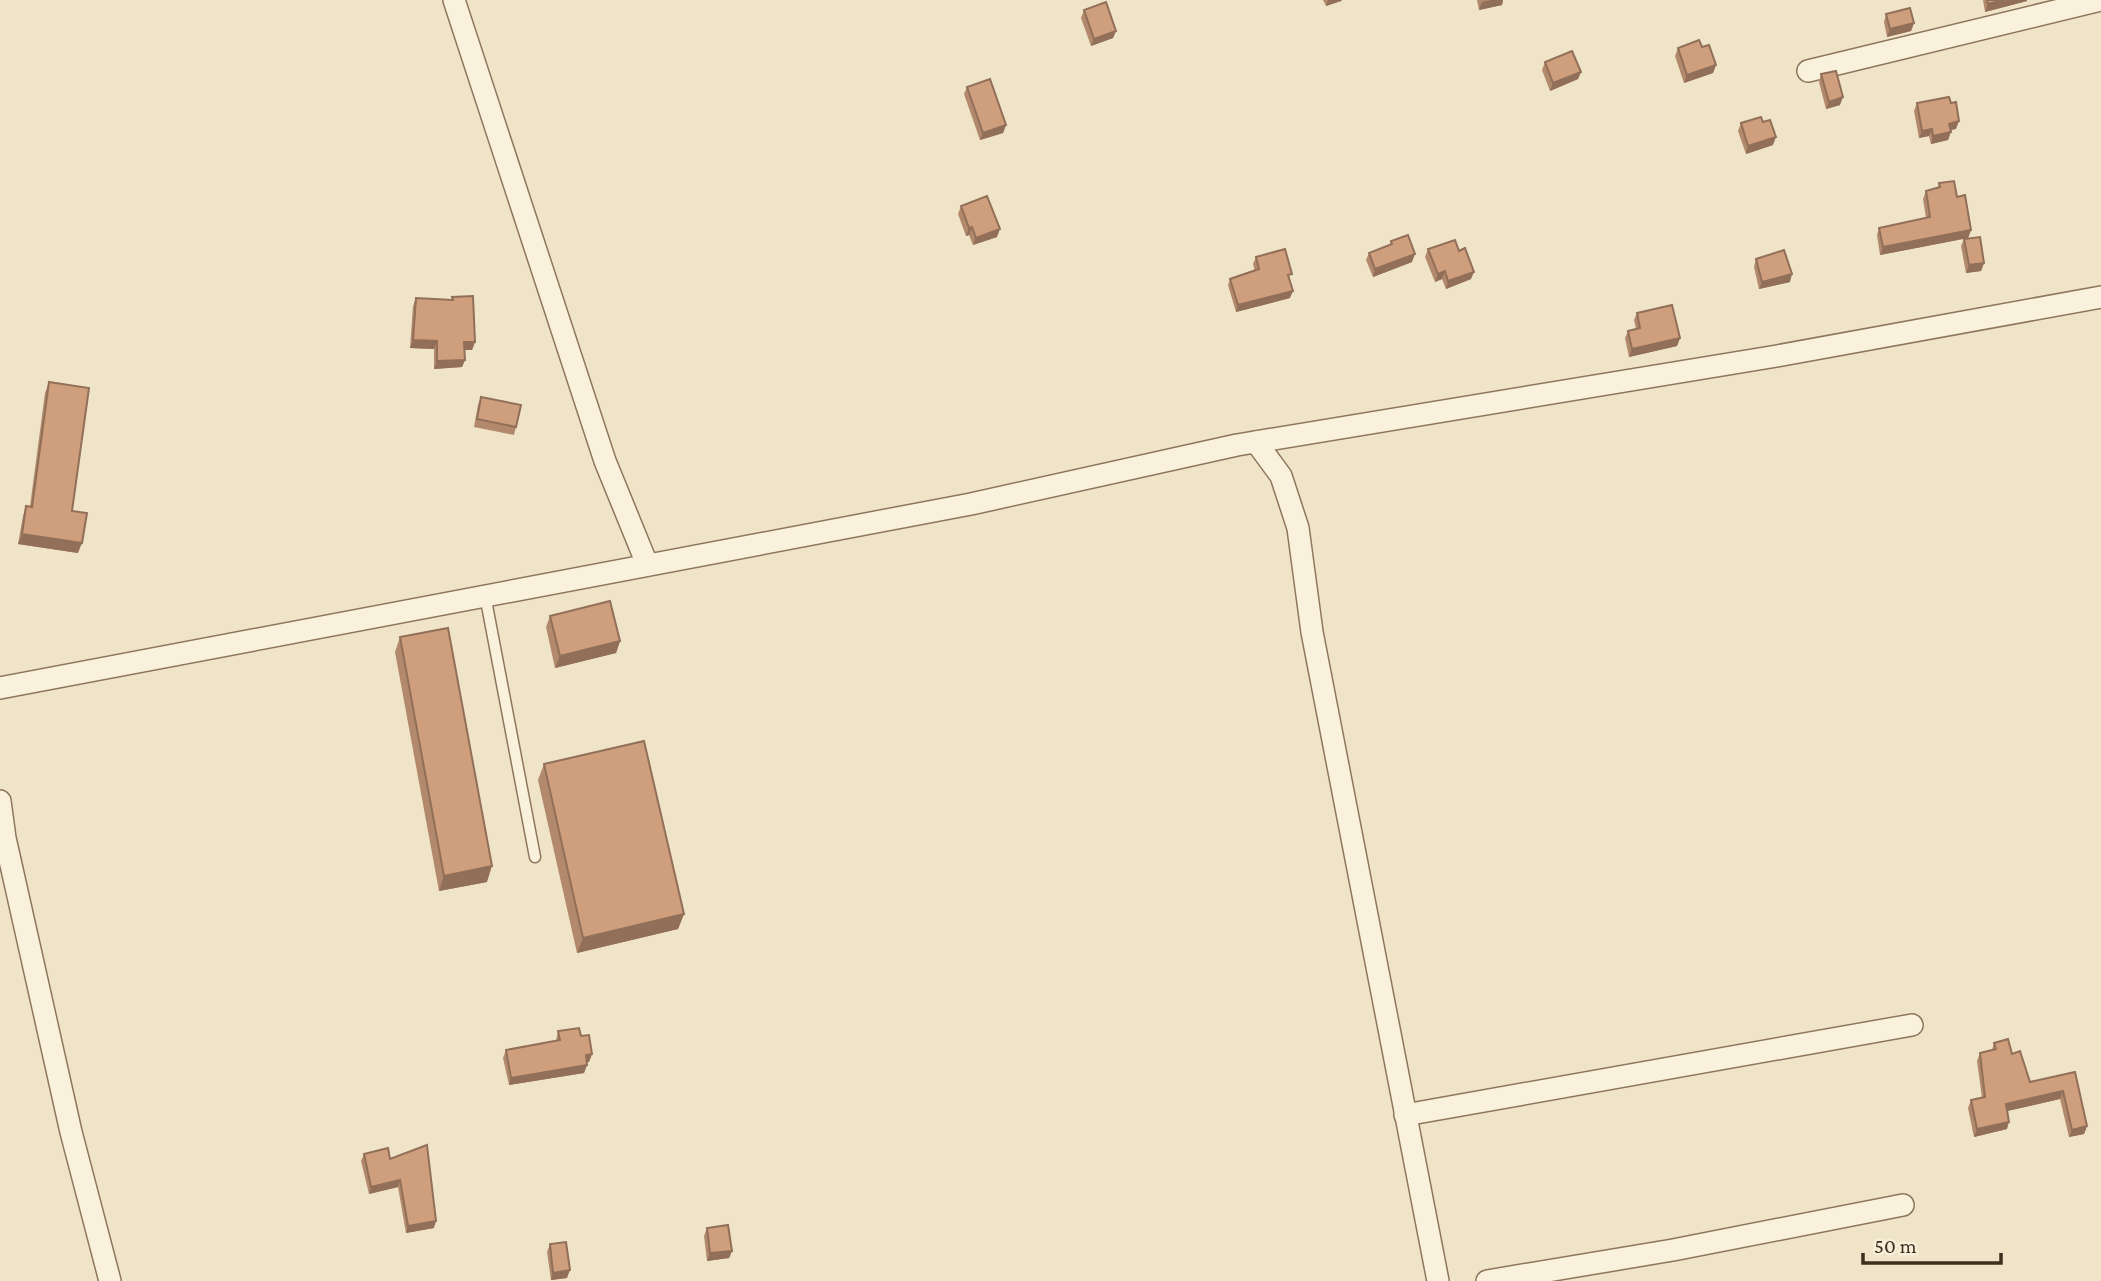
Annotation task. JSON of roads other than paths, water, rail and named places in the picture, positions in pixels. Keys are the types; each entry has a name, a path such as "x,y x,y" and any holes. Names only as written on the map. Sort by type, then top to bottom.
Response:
{"street":[{"path":"454,0 604,461 647,564"},
{"path":"1808,71 2101,0"},
{"path":"0,688 971,504 1256,442 1764,359 2101,297"},
{"path":"1256,442 1281,476 1298,528 1312,632 1438,1281"},
{"path":"0,801 5,838 71,1132 110,1281"},
{"path":"1405,1115 1912,1025"},
{"path":"1487,1281 1673,1250 1903,1205"}],"lane":[{"path":"485,595 535,857"}]}
